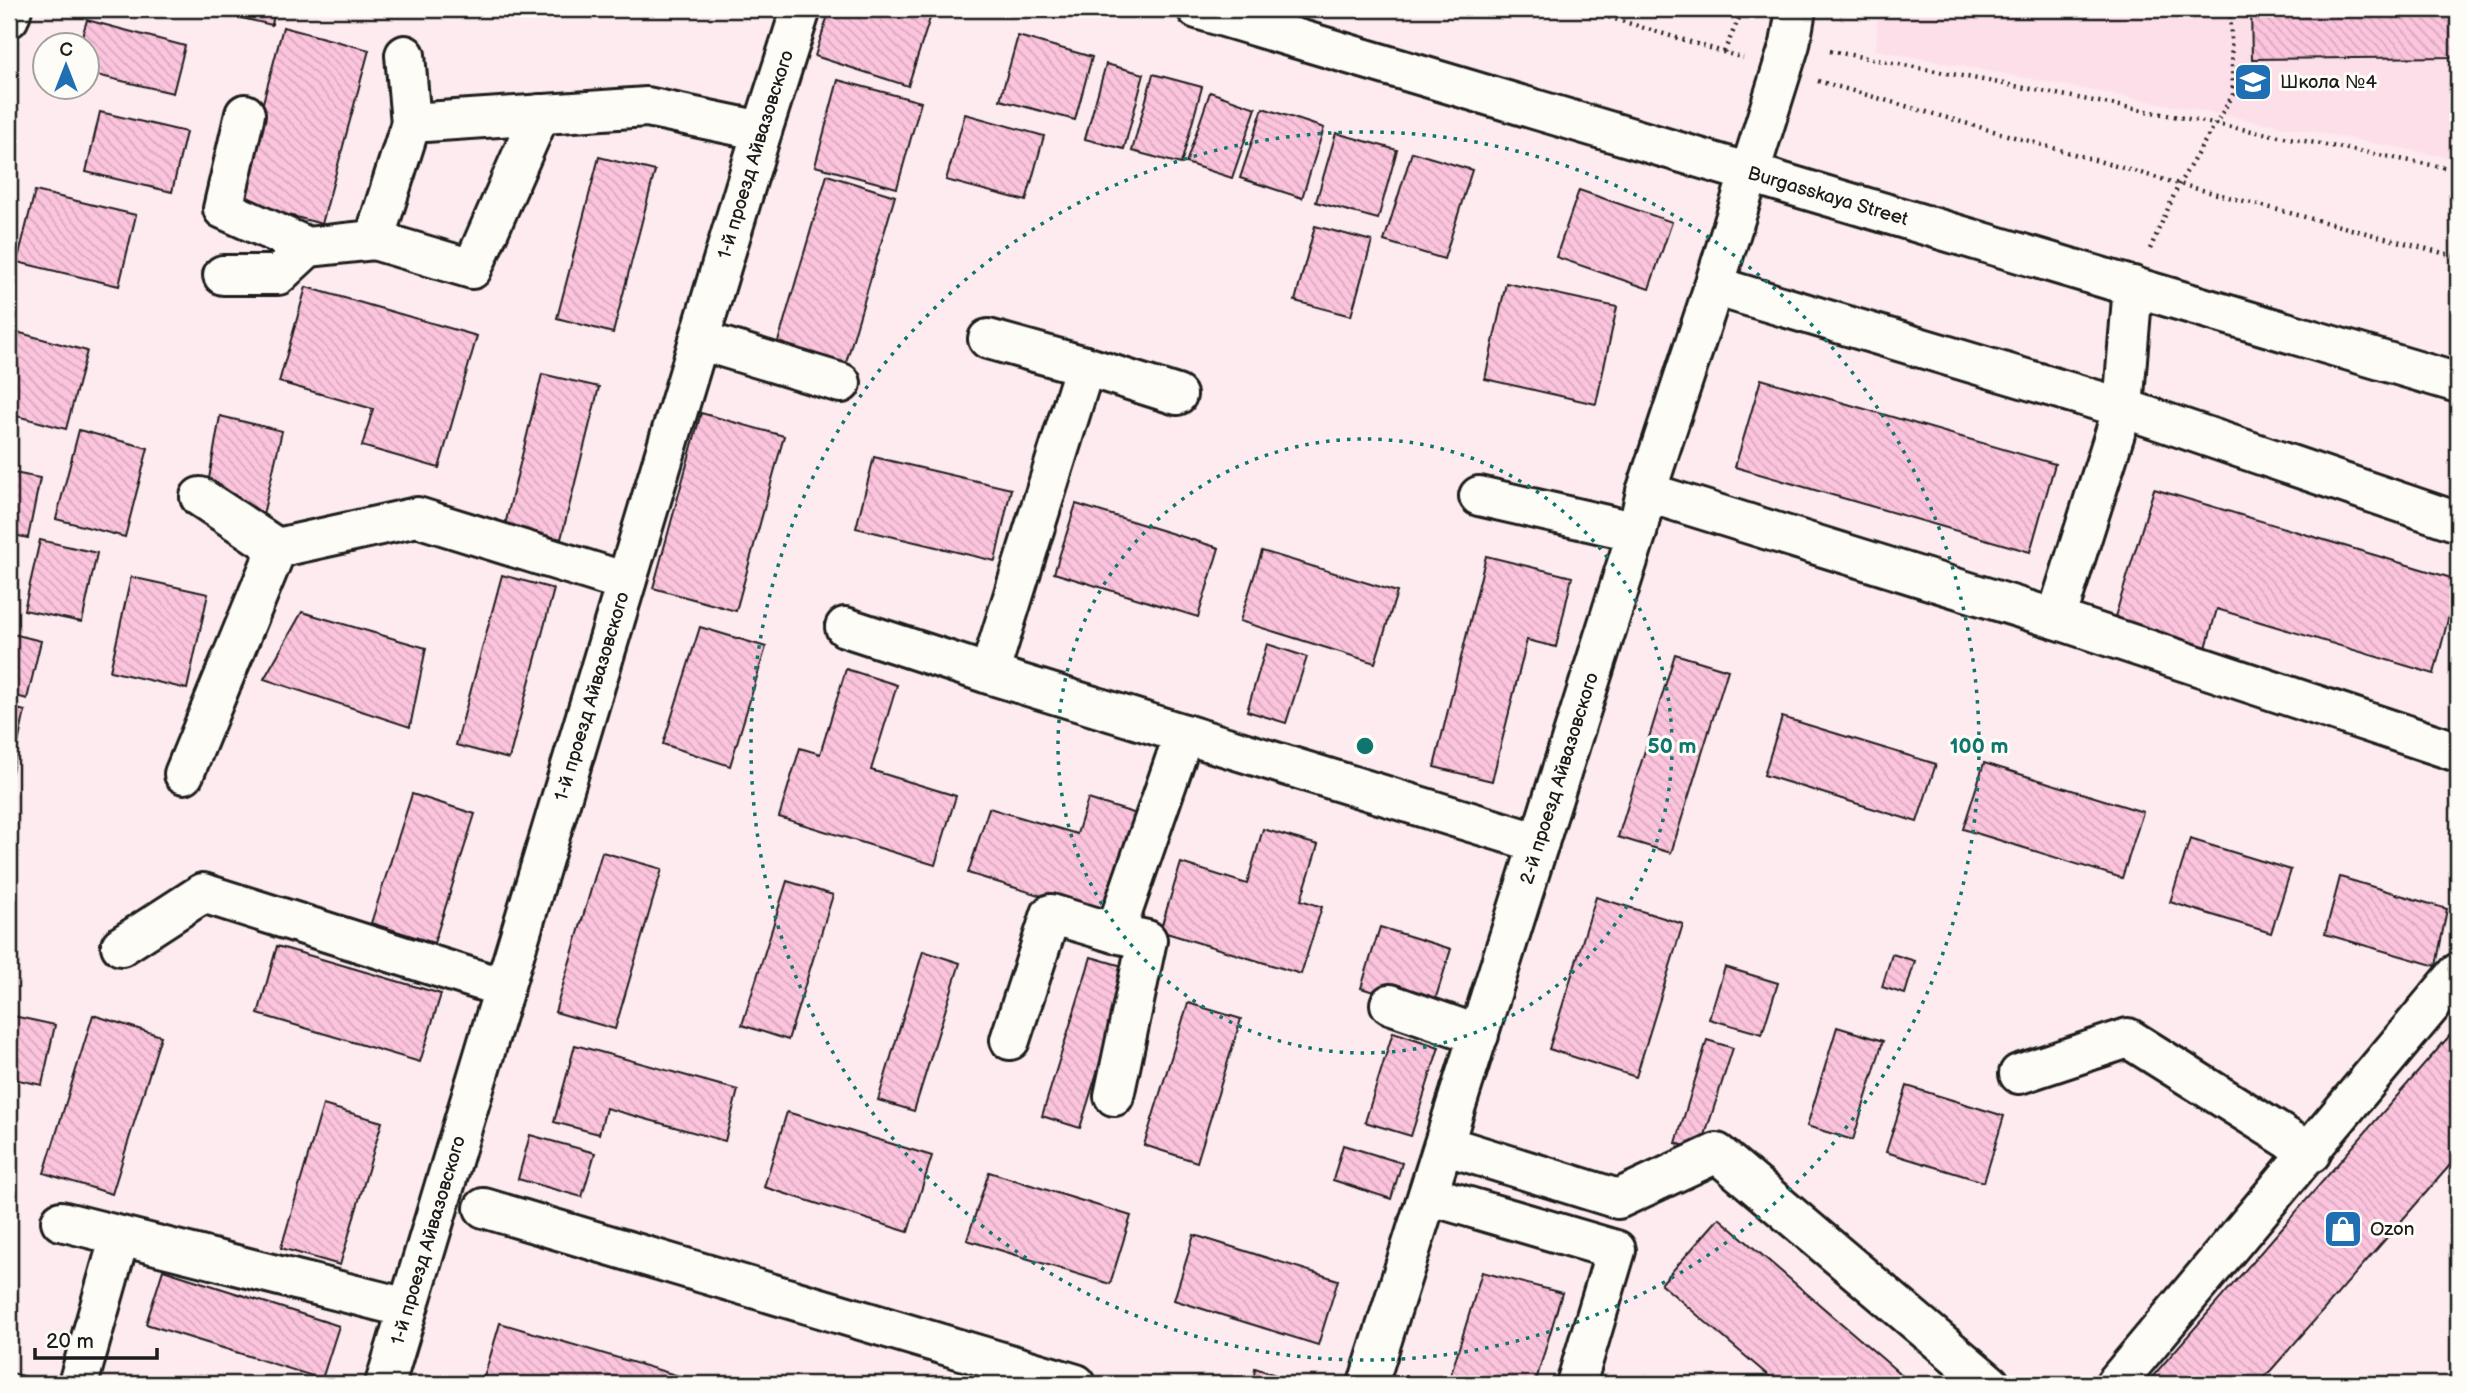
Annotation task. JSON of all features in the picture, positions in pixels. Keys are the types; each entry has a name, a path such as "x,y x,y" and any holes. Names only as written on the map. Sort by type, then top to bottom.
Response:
{"street":[{"path":"9,18 12,9"},
{"name":"1-й проезд Айвазовского","path":"384,1384 801,9"},
{"name":"Burgasskaya Street","path":"1198,9 2458,383"},
{"name":"2-й проезд Айвазовского","path":"1368,1384 1637,533 1646,492 1714,286 1789,41"},
{"path":"374,240 411,123 405,55"},
{"path":"411,123 647,107 762,131"},
{"path":"245,114 223,209 308,247 374,240 472,269 540,114"},
{"path":"223,275 278,275 308,247"},
{"path":"1714,286 2123,408 2458,522"},
{"path":"2056,619 2123,408 2133,286"},
{"path":"988,339 1177,395"},
{"path":"699,340 841,383"},
{"path":"989,674 1084,366"},
{"path":"1646,492 2056,619 2458,752"},
{"path":"1479,496 1637,533"},
{"path":"200,497 277,548 417,517 626,582"},
{"path":"184,774 277,548"},
{"path":"845,626 989,674 1539,843"},
{"path":"1115,933 1184,734"},
{"path":"121,946 203,893 504,988"},
{"path":"1010,1040 1051,914 1147,940 1114,1096"},
{"path":"2115,1384 2311,1153 2458,973"},
{"path":"1390,1004 1479,1035"},
{"path":"2019,1074 2128,1038 2311,1153"},
{"path":"1444,1145 1618,1199 1717,1153 1990,1384"},
{"path":"1428,1195 1616,1250 1576,1384"},
{"path":"484,1208 1076,1384"},
{"path":"61,1221 407,1308"},
{"path":"78,1384 120,1236"}],"path":[{"path":"1582,9 1724,52 1789,41 2458,170"},
{"path":"1724,52 1743,9"},
{"path":"2133,286 2179,184 2233,95 2230,9"},
{"path":"1789,41 2179,184 2458,257"}],"shaded area":[{"path":"1793,9 1847,9 1844,21"},
{"name":"Школа №4","path":"1878,9 2458,9 2458,159 1876,50"}],"building":[{"path":"203,9 275,9 272,25"},
{"path":"830,9 933,9 908,86 815,56"},
{"path":"2251,9 2458,9 2458,57 2252,59"},
{"path":"87,20 185,46 173,93 102,76 102,32 83,32"},
{"path":"283,27 369,50 322,224 237,201"},
{"path":"1018,36 1092,57 1075,120 1000,100"},
{"path":"1106,64 1144,74 1124,149 1085,139"},
{"path":"1153,74 1202,87 1181,164 1132,151"},
{"path":"838,80 921,102 897,188 815,166"},
{"path":"1210,92 1256,108 1232,178 1186,163"},
{"path":"1263,108 1324,128 1302,198 1240,178"},
{"path":"100,112 186,132 172,192 86,172"},
{"path":"965,114 1044,136 1026,201 946,180"},
{"path":"1336,133 1397,150 1378,219 1316,202"},
{"path":"1412,152 1472,170 1444,259 1384,241"},
{"path":"599,157 655,171 613,333 557,318"},
{"path":"827,175 895,196 843,373 775,352"},
{"path":"1579,190 1672,222 1649,289 1556,257"},
{"path":"35,191 136,215 119,286 17,262"},
{"path":"1315,226 1372,241 1351,316 1295,301"},
{"path":"1506,283 1617,307 1596,404 1485,379"},
{"path":"306,287 477,336 439,468 362,446 373,409 279,382"},
{"path":"9,330 87,351 66,429 9,414"},
{"path":"542,374 599,387 561,539 505,525"},
{"path":"1761,379 2055,464 2030,552 1735,467"},
{"path":"701,413 784,436 736,611 653,588"},
{"path":"220,416 282,431 261,524 207,490"},
{"path":"79,430 148,448 125,537 56,519"},
{"path":"874,457 1011,489 995,561 856,528"},
{"path":"9,472 40,478 28,538 9,534"},
{"path":"2154,489 2458,580 2434,674 2217,609 2206,648 2114,620"},
{"path":"1076,504 1219,548 1198,617 1054,573"},
{"path":"40,540 97,553 82,622 24,610"},
{"path":"1262,551 1397,592 1375,663 1240,621"},
{"path":"1486,556 1572,577 1556,647 1527,640 1492,781 1434,767"},
{"path":"9,572 14,573 9,595"},
{"path":"502,575 554,589 509,759 456,745"},
{"path":"131,577 208,594 187,689 110,671"},
{"path":"302,612 426,648 410,727 264,679"},
{"path":"700,627 766,647 730,766 663,744"},
{"path":"9,633 41,641 27,699 9,694"},
{"path":"1267,644 1307,657 1286,723 1247,711"},
{"path":"1675,654 1728,670 1671,853 1618,837"},
{"path":"846,669 897,685 871,770 956,796 935,865 779,817 800,748 820,754"},
{"path":"9,707 25,711 10,781 9,780"},
{"path":"1782,717 1936,764 1917,822 1764,775"},
{"path":"1984,763 2143,812 2122,878 1963,829"},
{"path":"412,794 475,814 434,943 371,923"},
{"path":"1088,799 1140,815 1109,917 968,873 989,808 1077,834"},
{"path":"1263,829 1318,845 1301,900 1322,907 1301,974 1160,931 1181,863 1247,884"},
{"path":"2190,839 2291,870 2271,933 2170,902"},
{"path":"602,852 662,869 615,1029 555,1012"},
{"path":"2340,877 2447,909 2436,966 2325,934"},
{"path":"787,881 833,895 788,1040 742,1025"},
{"path":"1596,897 1683,924 1636,1077 1549,1049"},
{"path":"1380,927 1451,949 1432,1010 1361,988"},
{"path":"277,946 441,994 420,1062 258,1014"},
{"path":"923,951 960,963 914,1111 878,1100"},
{"path":"1892,954 1915,961 1905,994 1882,987"},
{"path":"1091,957 1129,968 1080,1128 1042,1116"},
{"path":"1725,967 1778,983 1762,1034 1709,1019"},
{"path":"1188,1003 1241,1019 1197,1162 1144,1145"},
{"path":"9,1015 55,1025 42,1085 9,1078"},
{"path":"93,1015 161,1036 112,1194 44,1173"},
{"path":"2458,1026 2458,1156 2259,1384 2146,1384"},
{"path":"1837,1027 1883,1041 1853,1140 1807,1126"},
{"path":"1393,1032 1439,1047 1411,1136 1365,1122"},
{"path":"1707,1040 1733,1048 1700,1151 1676,1143"},
{"path":"575,1045 738,1090 725,1141 606,1108 599,1134 554,1122"},
{"path":"1907,1086 2004,1116 1984,1182 1886,1152"},
{"path":"323,1105 382,1122 340,1265 281,1248"},
{"path":"787,1112 932,1156 908,1232 764,1187"},
{"path":"530,1135 595,1153 582,1197 518,1179"},
{"path":"1343,1145 1402,1163 1391,1199 1333,1180"},
{"path":"989,1172 1131,1216 1110,1284 967,1240"},
{"path":"1719,1218 1912,1384 1778,1384 1661,1284"},
{"path":"1194,1235 1338,1280 1318,1345 1174,1300"},
{"path":"163,1270 339,1326 322,1379 146,1324"},
{"path":"1482,1272 1562,1293 1535,1384 1448,1384"},
{"path":"500,1323 706,1384 482,1384"},
{"path":"1255,1368 1293,1381 1293,1384 1253,1384"},
{"path":"9,1372 43,1382 43,1384 9,1384"}],"place":[{"name":"Школа №4","path":"2253,82"},
{"name":"Ozon","path":"2343,1229"}]}
